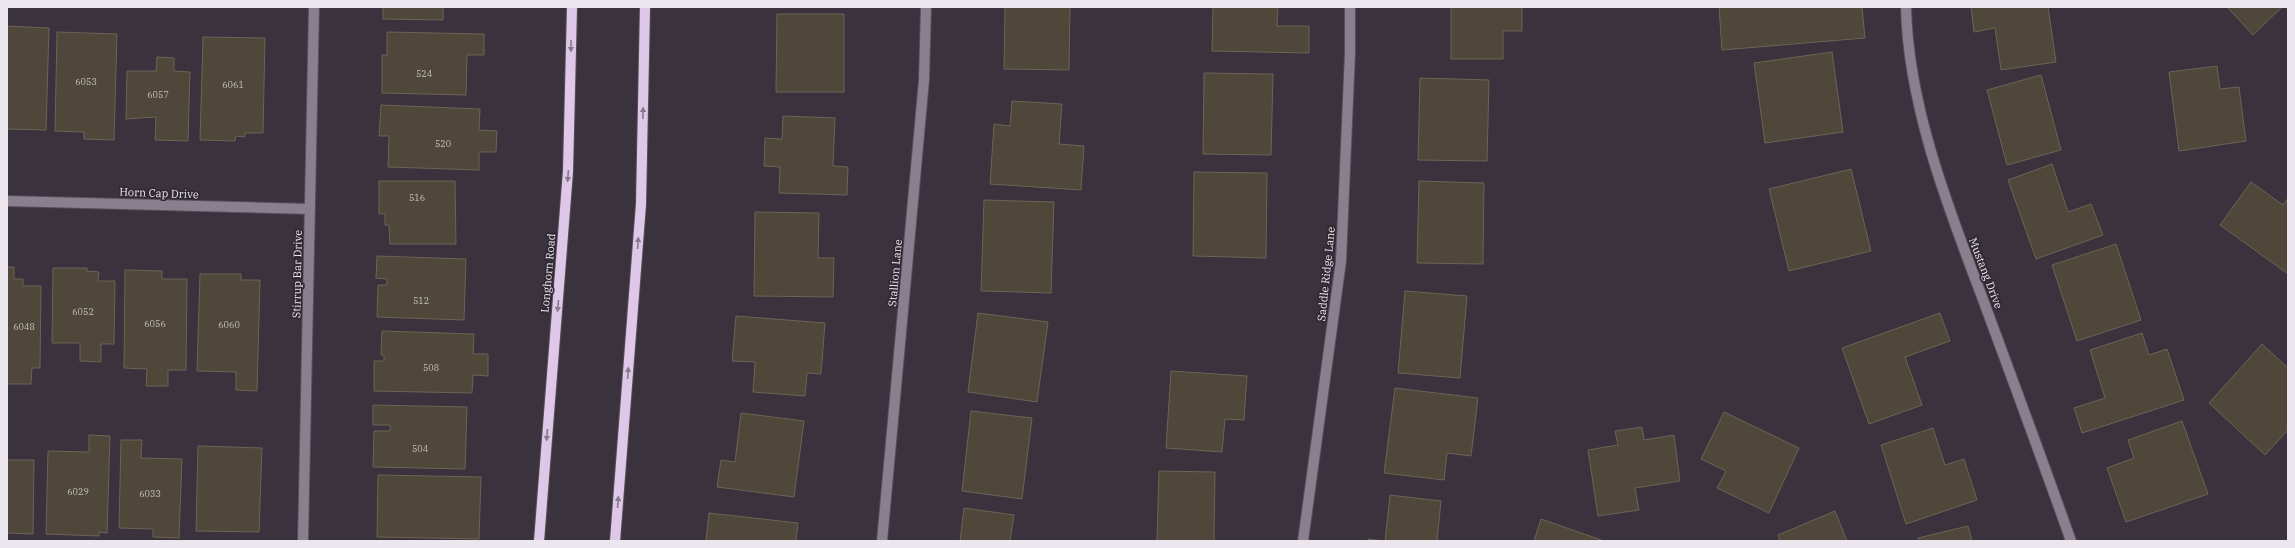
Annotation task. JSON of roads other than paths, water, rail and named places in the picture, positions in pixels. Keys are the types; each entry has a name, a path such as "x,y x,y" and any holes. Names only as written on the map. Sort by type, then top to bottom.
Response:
{"main road":[{"name":"Longhorn Road","path":"539,541 568,171 572,7"},
{"path":"615,541 641,204 645,7"}],"street":[{"name":"Stirrup Bar Drive","path":"302,541 314,7"},
{"name":"Stallion Lane","path":"882,541 924,80 926,7"},
{"name":"Saddle Ridge Lane","path":"1303,541 1341,261 1350,53 1350,7"},
{"name":"Mustang Drive","path":"1906,7 1906,25 1921,118 1947,203 2071,541"},
{"name":"Horn Cap Drive","path":"7,201 310,209"}]}
